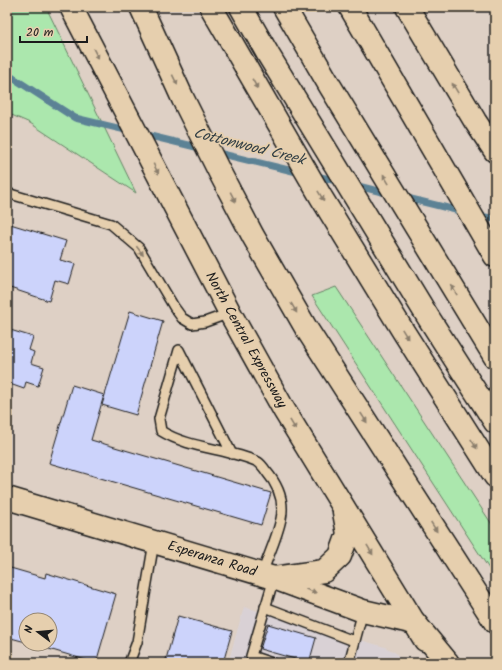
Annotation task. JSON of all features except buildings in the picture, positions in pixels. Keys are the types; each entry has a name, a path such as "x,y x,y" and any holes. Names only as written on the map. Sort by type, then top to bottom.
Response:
{"main road":[{"name":"North Central Expressway","path":"71,7 230,312 284,410 439,663"},
{"path":"140,7 220,173 306,328 495,622"},
{"path":"211,7 281,129 384,300 495,476"},
{"path":"242,7 269,56 428,317 495,422"},
{"path":"284,7 330,86 495,357"},
{"path":"350,7 495,256"},
{"path":"407,7 475,121 495,151"},
{"path":"408,106 495,234"},
{"name":"Esperanza Road","path":"7,498 268,576 363,610 415,623"},
{"path":"268,576 324,571 340,556 348,534 342,505"},
{"path":"415,623 448,663"}],"lane":[{"path":"7,193 111,224 139,248 174,307 182,318 192,324 205,322 230,312"},
{"path":"232,454 179,350 159,419 161,431 171,437 260,463 276,483 282,500 281,518 268,576 266,607 251,656 272,663"},
{"path":"129,663 137,642 154,542"},
{"path":"266,607 354,641"},
{"path":"349,663 363,610"}],"shaded area":[{"path":"244,607 385,647 396,653 402,663 228,663"}],"green space":[{"path":"7,7 46,7 136,193 30,123 7,113"},
{"path":"336,287 495,529 495,578 312,296"}],"waterway":[{"name":"Cottonwood Creek","path":"7,74 75,118 130,131"},
{"name":"Cottonwood Creek","path":"142,134 204,149"},
{"name":"Cottonwood Creek","path":"214,152 301,173"},
{"name":"Cottonwood Creek","path":"313,175 340,182"},
{"name":"Cottonwood Creek","path":"354,185 390,194"},
{"name":"Cottonwood Creek","path":"403,197 464,212"},
{"name":"Cottonwood Creek","path":"476,215 495,219"}]}
